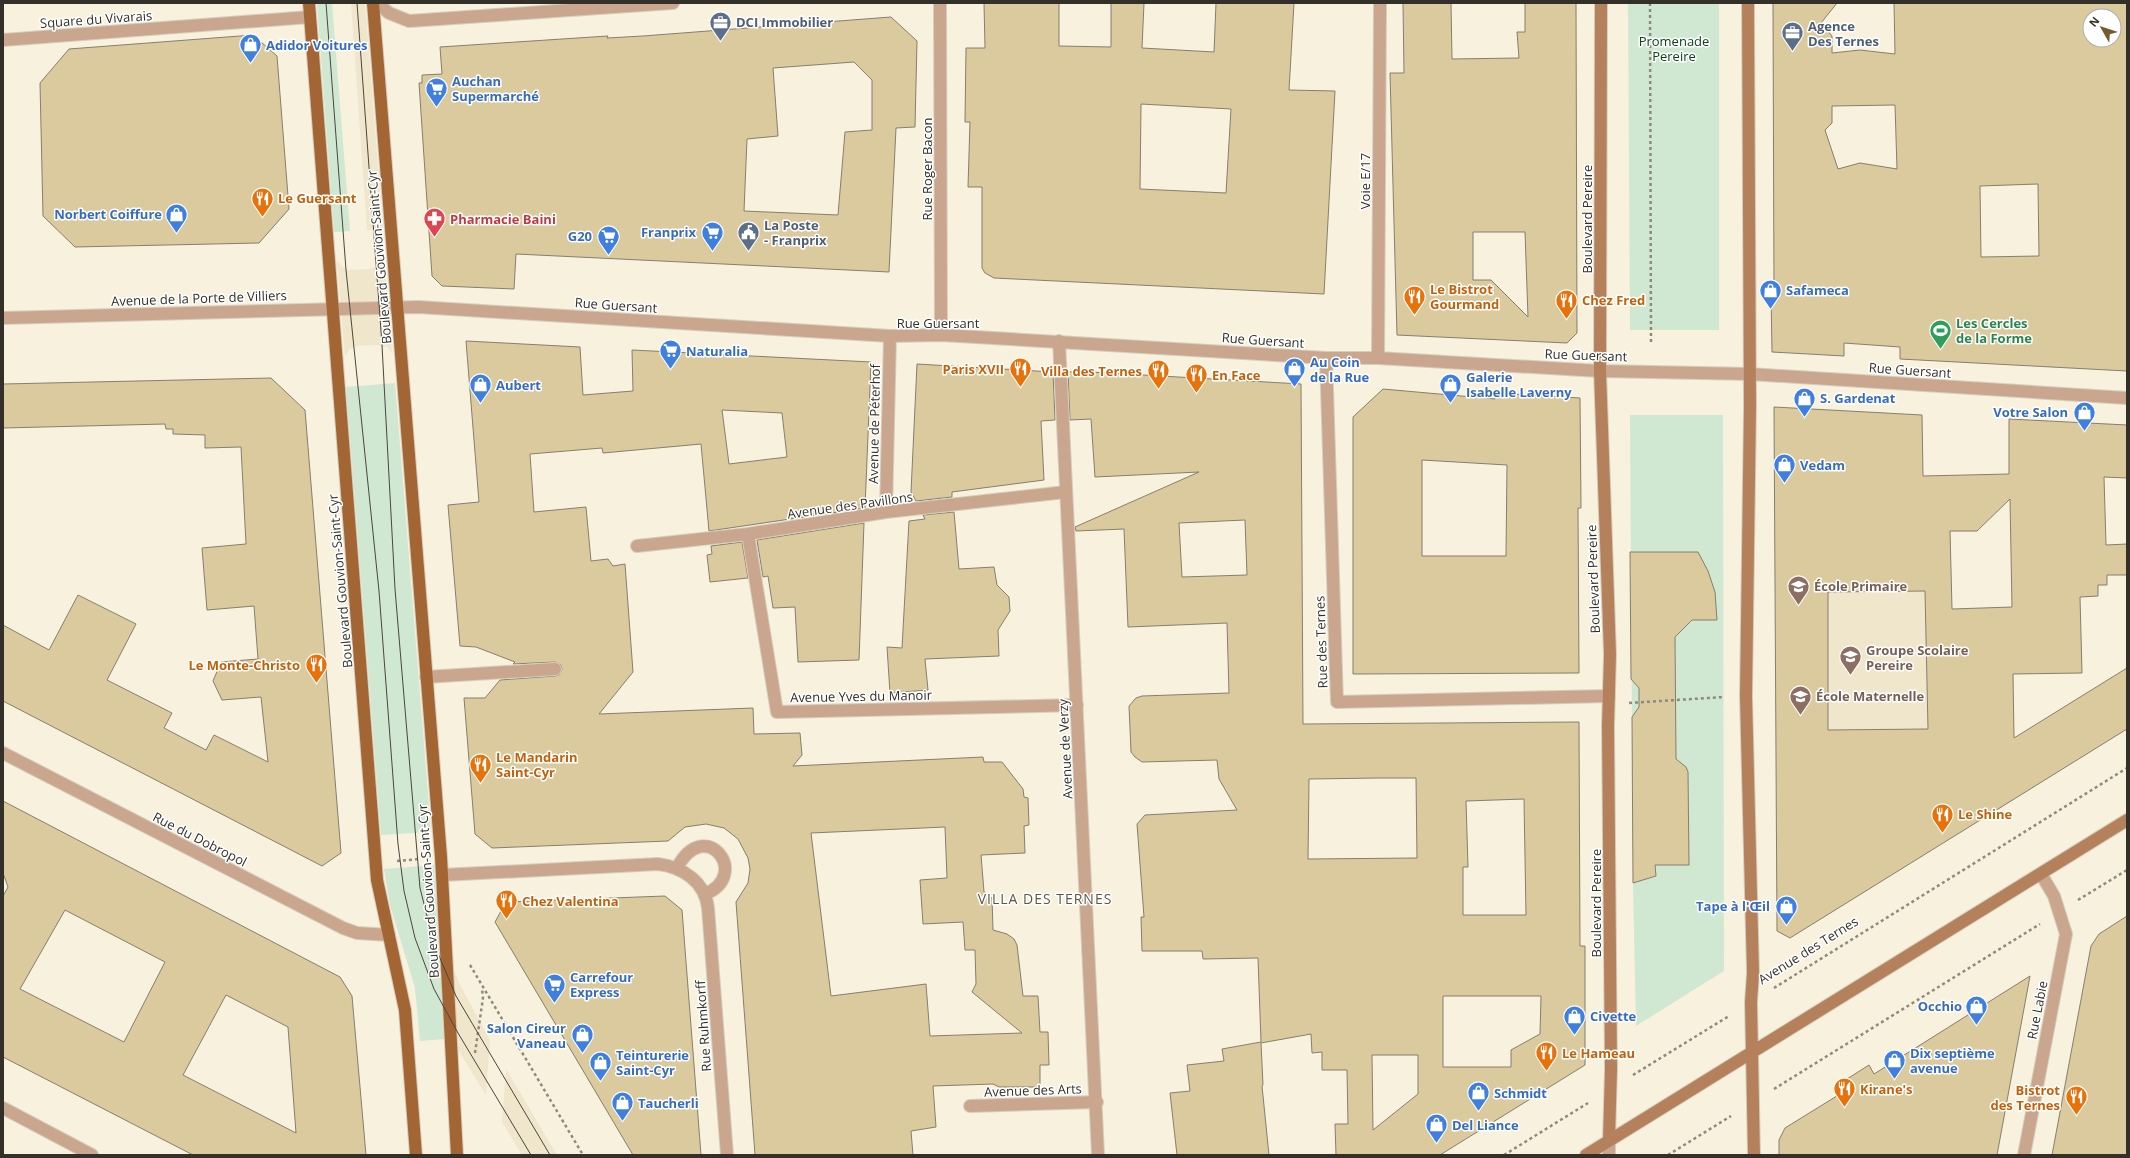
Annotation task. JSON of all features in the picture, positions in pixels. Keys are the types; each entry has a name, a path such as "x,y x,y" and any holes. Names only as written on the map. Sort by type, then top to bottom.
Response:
{"main road":[{"name":"Boulevard Gouvion-Saint-Cyr","path":"309,3 377,880 388,935 402,987 416,1155"},
{"name":"Boulevard Gouvion-Saint-Cyr","path":"372,3 441,857 457,1155"},
{"name":"Boulevard Pereire","path":"1601,3 1600,371 1610,654 1611,1069 1609,1090 1609,1140"},
{"path":"1748,3 1750,374 1746,696 1753,973 1751,1002 1754,1155"},
{"path":"1586,1155 2127,820"}],"street":[{"path":"378,3 389,13 409,21 673,3"},
{"name":"Rue Roger Bacon","path":"940,3 941,335"},
{"name":"Voie E/17","path":"1378,358 1380,3"},
{"name":"Square du Vivarais","path":"3,40 310,17"},
{"name":"Avenue de la Porte de Villiers","path":"3,318 397,308"},
{"name":"Rue Guersant","path":"397,308 461,310 890,336 941,335 1059,341 1326,358 1378,358 1600,371 1750,374 2127,398"},
{"name":"Avenue de Péterhof","path":"886,512 890,336"},
{"name":"Avenue de Verzy","path":"1059,341 1097,1102 1098,1155"},
{"name":"Rue des Ternes","path":"1326,358 1337,702 1609,696"},
{"name":"Avenue des Pavillons","path":"637,546 748,534 886,512 1066,492"},
{"name":"Avenue Yves du Manoir","path":"748,534 777,712 1077,705"},
{"path":"426,677 554,668"},
{"name":"Rue du Dobropol","path":"3,753 343,928 357,933 388,935"},
{"path":"442,875 658,864 677,868 694,880 705,894 719,886 724,878 724,862 720,854 713,849 698,846 690,850 677,868"},
{"name":"Rue Labie","path":"2024,1155 2066,934 2058,913 2054,896 2041,874"},
{"name":"Rue Ruhmkorff","path":"705,894 708,908 727,1155"},
{"name":"Avenue des Arts","path":"970,1106 1097,1102"},
{"path":"3,1108 92,1155"},
{"name":"Boulevard Pereire","path":"1609,1140 1609,1155"}],"path":[{"path":"1650,3 1651,342"},
{"path":"1625,704 1731,696"},
{"name":"Avenue des Ternes","path":"1504,1155 2127,768"},
{"path":"376,863 441,857"},
{"path":"1668,1155 2127,870"},
{"path":"469,964 583,1155"}],"shaded area":[{"path":"351,3 365,3 383,229 367,230"},
{"path":"384,258 392,353 387,347 376,345 356,346 349,350 345,356 337,261 346,270 369,269 377,267"},
{"name":"Groupe Scolaire Pereire","path":"1924,525 1928,744 1829,746 1775,529"},
{"path":"439,932 459,983 490,1040 486,1095 444,1027"},
{"path":"506,1069 557,1155 522,1155 502,1122"}],"green space":[{"path":"317,3 332,3 350,231 334,232"},
{"name":"Promenade Pereire","path":"1628,3 1719,3 1719,330 1630,330"},
{"path":"395,383 431,832 381,835 346,387"},
{"path":"1630,415 1723,415 1724,971 1636,1026 1633,886"},
{"path":"434,865 444,1039 420,1041 415,988 390,905 384,869"}],"building":[{"path":"984,3 1059,3 1059,46 1111,47 1111,3 1144,3 1142,48 1214,52 1216,3 1294,3 1289,90 1335,91 1324,294 994,278 985,273 982,268 982,187 968,187 970,122 965,122 966,48 985,48","holes":["1141,104 1231,109 1226,193 1140,189"]},
{"path":"1403,3 1451,3 1452,59 1519,58 1517,32 1525,32 1525,3 1576,3 1577,333 1567,343 1397,335 1390,73 1404,73","holes":["1473,232 1525,232 1528,317 1491,280 1473,280"]},
{"path":"1773,3 1837,3 1821,23 1832,36 1832,53 1860,50 1895,54 1894,3 2127,3 2127,371 1900,359 1900,347 1844,343 1844,356 1772,352 1771,294 1774,294","holes":["1895,105 1897,169 1860,163 1838,169 1825,130 1832,123 1832,106","2038,184 2039,256 1981,257 1980,186"]},
{"path":"891,17 917,41 915,127 896,128 889,272 516,254 514,289 442,286 432,276 419,83 422,83 422,75 442,74 440,47 608,36 607,38","holes":["854,62 872,80 872,130 845,132 838,215 744,211 747,139 778,136 773,68"]},
{"path":"253,35 277,56 289,209 259,243 75,247 43,216 40,83 69,49"},
{"path":"466,341 580,347 583,395 633,391 632,350 871,362 865,508 709,531 701,444 603,453 602,448 530,454 534,512 586,507 591,561 608,559 613,566 625,564 633,672 599,714 753,708 754,734 800,733 802,755 793,766 983,757 984,762 1002,762 1023,789 1024,797 1028,798 1029,825 1024,826 1025,853 981,855 984,892 992,898 993,930 1007,934 1014,939 1017,945 1023,996 1038,996 1040,1032 1048,1032 1049,1065 1040,1065 1040,1087 999,1087 993,1084 933,1086 936,1127 911,1131 913,1155 755,1155 736,902 748,883 750,869 748,858 738,839 724,828 706,824 685,827 668,841 492,848 475,834 464,698 485,698 500,680 555,676 559,675 562,669 561,665 555,662 513,664 515,662 476,647 460,646 448,505 479,502","holes":["722,410 782,413 787,457 729,464","945,827 947,878 920,880 923,924 963,922 965,950 975,950 976,984 972,992 1022,1033 930,1036 926,984 831,996 811,833"]},
{"path":"917,364 1053,372 1055,420 1041,421 1044,480 952,492 952,497 916,501 911,492"},
{"path":"1090,371 1301,384 1303,724 1579,722 1580,946 1585,946 1585,1065 1440,1155 1336,1155 1335,1124 1348,1124 1347,1070 1322,1070 1322,1052 1312,1053 1311,1034 1261,1043 1262,1086 1269,1155 1177,1155 1170,1093 1190,1091 1187,1065 1224,1061 1222,1049 1261,1042 1258,958 1203,959 1202,951 1142,951 1141,917 1144,917 1137,824 1145,815 1237,810 1219,779 1217,760 1142,762 1135,757 1131,752 1129,706 1136,698 1142,696 1229,693 1227,623 1128,627 1124,529 1076,531 1075,527 1199,472 1095,477 1091,419 1070,420 1068,372","holes":["1245,520 1247,575 1182,577 1179,523","1416,778 1417,858 1308,859 1309,779","1524,799 1526,915 1463,915 1463,867 1468,867 1466,801","1443,996 1541,996 1540,1034 1511,1050 1511,1067 1443,1067","1372,1055 1418,1055 1418,1094 1373,1130"]},
{"path":"271,378 305,410 341,853 322,866 3,701 3,625 49,650 78,595 136,624 107,680 172,713 164,728 206,750 214,735 268,762 261,697 222,700 213,681 221,662 258,659 254,606 207,610 202,548 246,544 241,447 205,448 205,435 173,434 173,429 166,429 165,424 3,428 3,384"},
{"path":"1383,389 1495,399 1495,393 1580,398 1581,508 1578,508 1579,673 1353,674 1353,417","holes":["1422,460 1507,465 1506,556 1422,556"]},
{"path":"1774,407 1922,415 1923,476 2009,474 2009,419 2127,425 2127,478 2104,477 2106,545 2127,544 2127,575 2107,575 2107,585 2098,585 2098,596 2080,597 2082,673 2013,674 2014,738 2127,668 2127,729 1790,938 1777,931","holes":["2010,499 2012,607 1952,609 1950,531 1977,531","1925,591 1928,729 1828,730 1828,592"]},
{"path":"954,512 959,569 994,567 997,585 1009,597 1010,611 998,630 999,656 925,659 928,690 890,693 887,647 902,648 909,521 925,519 923,515"},
{"path":"864,523 859,660 798,662 795,607 773,608 768,576 763,577 757,540"},
{"path":"742,542 748,578 710,582 707,555 712,554 711,546"},
{"path":"1630,552 1698,552 1708,571 1715,592 1717,620 1692,620 1675,637 1676,759 1686,767 1688,772 1689,865 1655,865 1656,876 1633,883 1632,717 1639,707 1639,688 1631,679"},
{"path":"3,801 340,977 352,996 366,1155 193,1155 3,1057 3,896 8,887 3,873","holes":["65,910 165,962 124,1042 20,989","226,995 288,1027 296,1133 183,1075"]},
{"path":"665,896 682,910 701,1155 633,1155 495,922 506,902"},
{"path":"2127,916 2127,1155 2052,1155 2091,946 2099,934"},
{"path":"2030,976 1997,1155 1779,1155 1779,1140 1785,1128 1840,1094 1836,1086 1869,1065 1874,1074"}],"tram line":[{"path":"326,3 346,270 379,591 398,844 404,891 415,938 434,989 458,1033 531,1155"},
{"path":"357,3 382,345 395,589 420,888 434,944 456,996 550,1155"}],"place":[{"name":"DCI Immobilier","path":"720,42"},
{"name":"Agence Des Ternes","path":"1792,52"},
{"name":"Adidor Voitures","path":"251,64"},
{"name":"Auchan Supermarché","path":"437,108"},
{"name":"Le Guersant","path":"263,218"},
{"name":"Norbert Coiffure","path":"177,234"},
{"name":"Pharmacie Baini","path":"435,238"},
{"name":"Franprix","path":"712,252"},
{"name":"La Poste - Franprix","path":"749,252"},
{"name":"G20","path":"608,256"},
{"name":"Safameca","path":"1771,310"},
{"name":"Le Bistrot Gourmand","path":"1415,316"},
{"name":"Chez Fred","path":"1567,320"},
{"name":"Les Cercles de la Forme","path":"1941,350"},
{"name":"Naturalia","path":"670,370"},
{"name":"Paris XVII","path":"1020,388"},
{"name":"Au Coin de la Rue","path":"1294,388"},
{"name":"Villa des Ternes","path":"1158,390"},
{"name":"En Face","path":"1197,394"},
{"name":"Aubert","path":"481,404"},
{"name":"Galerie Isabelle Laverny","path":"1451,404"},
{"name":"S. Gardenat","path":"1804,418"},
{"name":"Votre Salon","path":"2084,432"},
{"name":"Vedam","path":"1784,484"},
{"name":"École Primaire","path":"1799,606"},
{"name":"Groupe Scolaire Pereire","path":"1851,676"},
{"name":"Le Monte-Christo","path":"316,684"},
{"name":"École Maternelle","path":"1800,716"},
{"name":"Le Mandarin Saint-Cyr","path":"481,784"},
{"name":"Le Shine","path":"1942,834"},
{"name":"Chez Valentina","path":"506,920"},
{"name":"Tape à l'Œil","path":"1786,926"},
{"name":"Carrefour Express","path":"555,1004"},
{"name":"Occhio","path":"1977,1026"},
{"name":"Civette","path":"1575,1036"},
{"name":"Salon Cireur Vaneau","path":"582,1054"},
{"name":"Le Hameau","path":"1546,1072"},
{"name":"Dix septième avenue","path":"1895,1080"},
{"name":"Teinturerie Saint-Cyr","path":"601,1082"},
{"name":"Kirane's","path":"1844,1108"},
{"name":"Schmidt","path":"1478,1112"},
{"name":"Bistrot des Ternes","path":"2076,1116"},
{"name":"Taucherli","path":"623,1122"},
{"name":"Del Liance","path":"1436,1144"}],"district":[{"name":"VILLA DES TERNES","path":"1045,899"}]}
